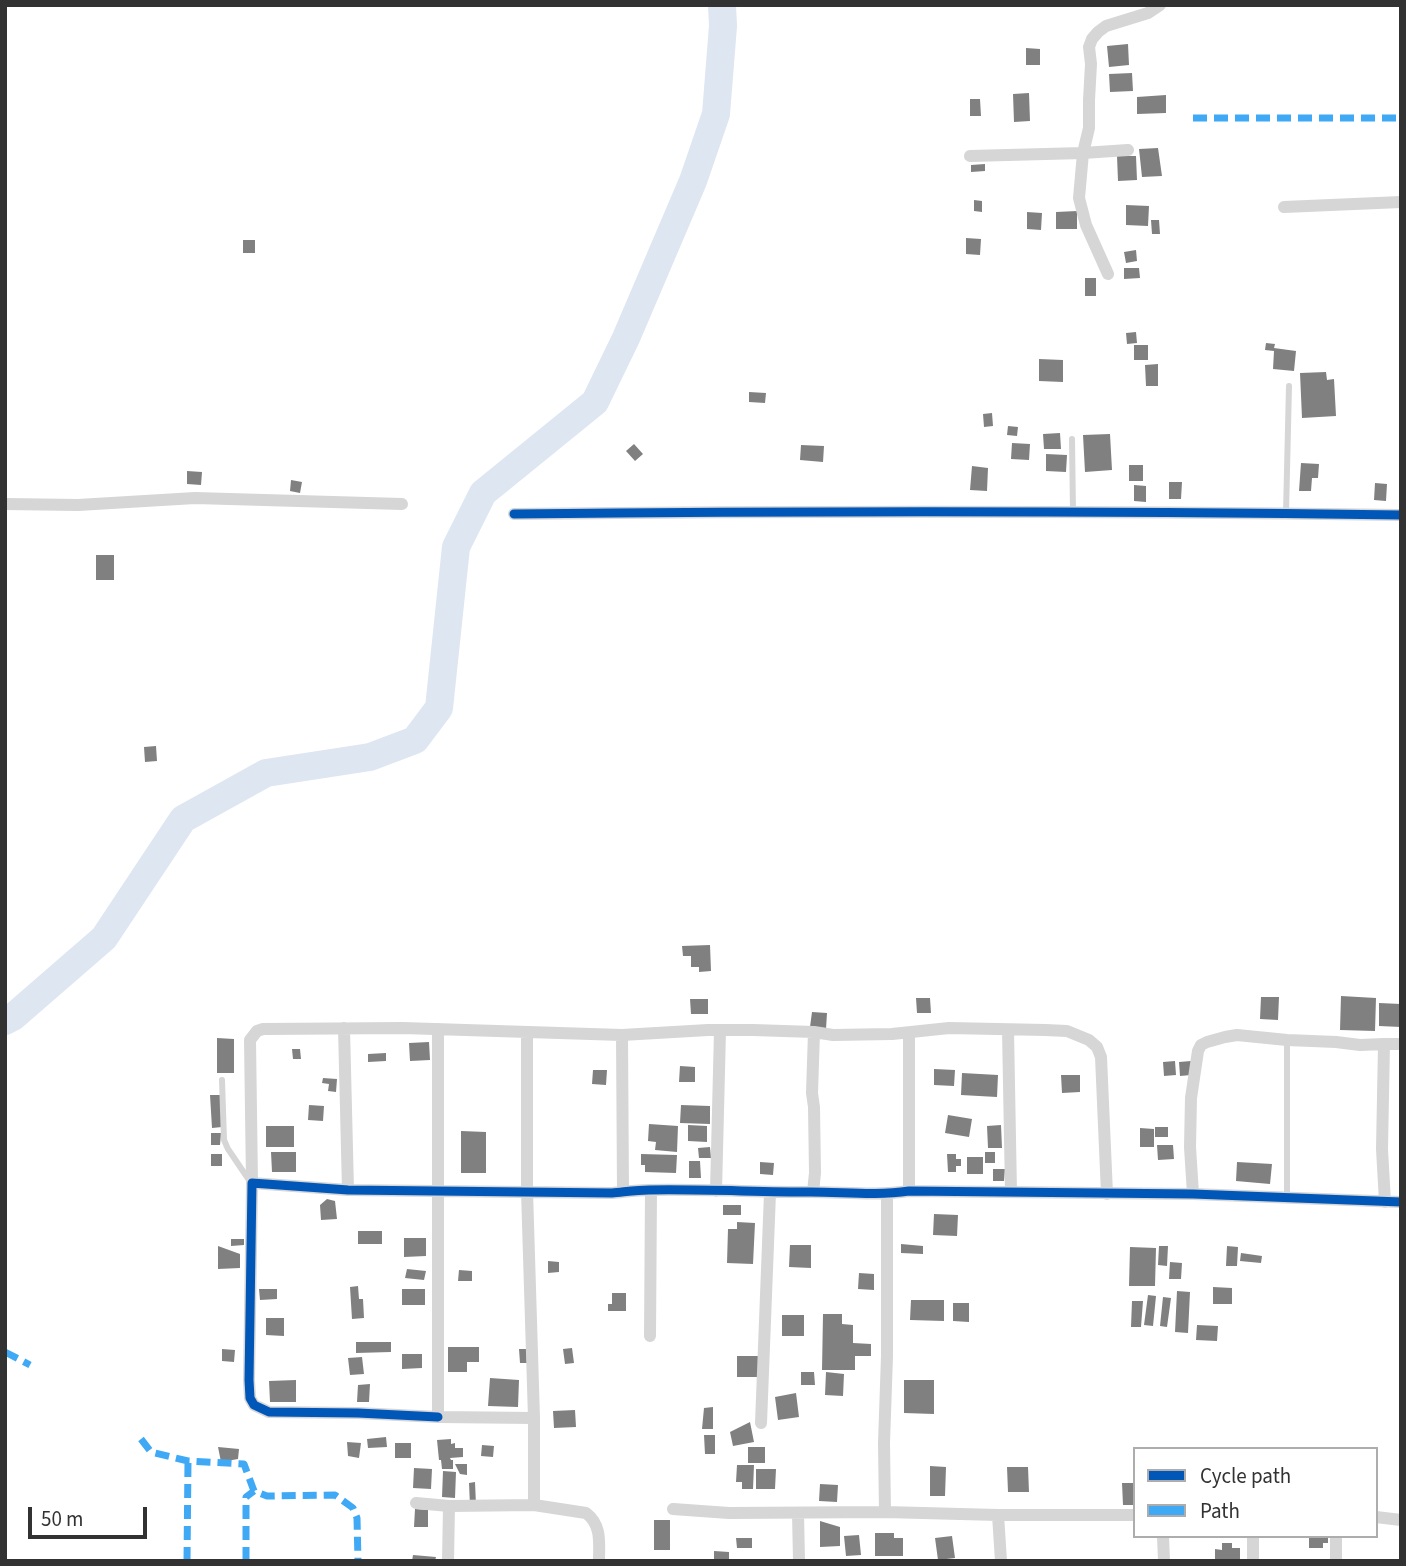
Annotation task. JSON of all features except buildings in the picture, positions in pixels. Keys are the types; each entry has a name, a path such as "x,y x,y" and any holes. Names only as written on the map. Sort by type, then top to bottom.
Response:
{"street":[{"path":"1108,274 1086,225 1079,198 1083,153 1089,128 1089,47 1092,39 1106,26 1148,13 1160,5"},
{"path":"970,156 1128,150"},
{"path":"1284,206 1401,202"},
{"path":"5,504 78,505 194,498 402,504"},
{"path":"514,514 850,511 1401,515"},
{"path":"344,1028 348,1190"},
{"path":"534,1418 269,1412 254,1405 250,1398 249,1380 252,1183 250,1040 253,1034 263,1029 344,1028 622,1035 708,1030 814,1032 833,1035 909,1033 941,1029 1067,1031 1089,1040 1097,1047 1101,1057 1107,1194"},
{"path":"438,1029 438,1417"},
{"path":"1008,1030 1011,1192"},
{"path":"716,1191 720,1031"},
{"path":"813,1192 814,1032"},
{"path":"527,1033 527,1191 534,1505"},
{"path":"909,1033 909,1192"},
{"path":"622,1035 623,1192"},
{"path":"1193,1194 1191,1098 1201,1045 1237,1035 1360,1045 1401,1044"},
{"path":"1384,1044 1382,1149 1385,1202"},
{"path":"252,1183 348,1190 1193,1194 1401,1202"},
{"path":"650,1336 651,1190"},
{"path":"761,1423 770,1193"},
{"path":"885,1512 887,1194"},
{"path":"416,1503 449,1506 534,1505 586,1513 598,1526 600,1561"},
{"path":"448,1561 449,1506"},
{"path":"673,1509 729,1513 1133,1515"},
{"path":"798,1513 799,1561"},
{"path":"998,1515 1001,1561"},
{"path":"1378,1517 1401,1520"},
{"path":"1163,1538 1164,1561"},
{"path":"1252,1561 1253,1538"},
{"path":"1336,1538 1336,1561"}],"lane":[{"path":"1286,513 1289,386"},
{"path":"1072,439 1073,512"},
{"path":"1287,1040 1287,1199"},
{"path":"222,1080 224,1140 252,1183"}],"waterway":[{"path":"5,1021 104,938 183,819 266,773 370,757 415,740 439,708 456,547 483,493 595,402 626,338 693,181 716,114 723,26 722,5"}],"marked path":[{"path":"1193,118 1401,118"},
{"path":"5,1352 30,1365"},
{"path":"141,1439 151,1452 188,1461 244,1464 254,1491 267,1496 335,1495 353,1508 357,1518 358,1561"},
{"path":"187,1561 188,1461"},
{"path":"246,1561 246,1497 254,1491"}],"cycle path":[{"path":"514,514 958,512 1401,515"},
{"path":"438,1417 269,1412 254,1405 250,1398 249,1380 252,1183 348,1190 1193,1194 1401,1202"}]}
